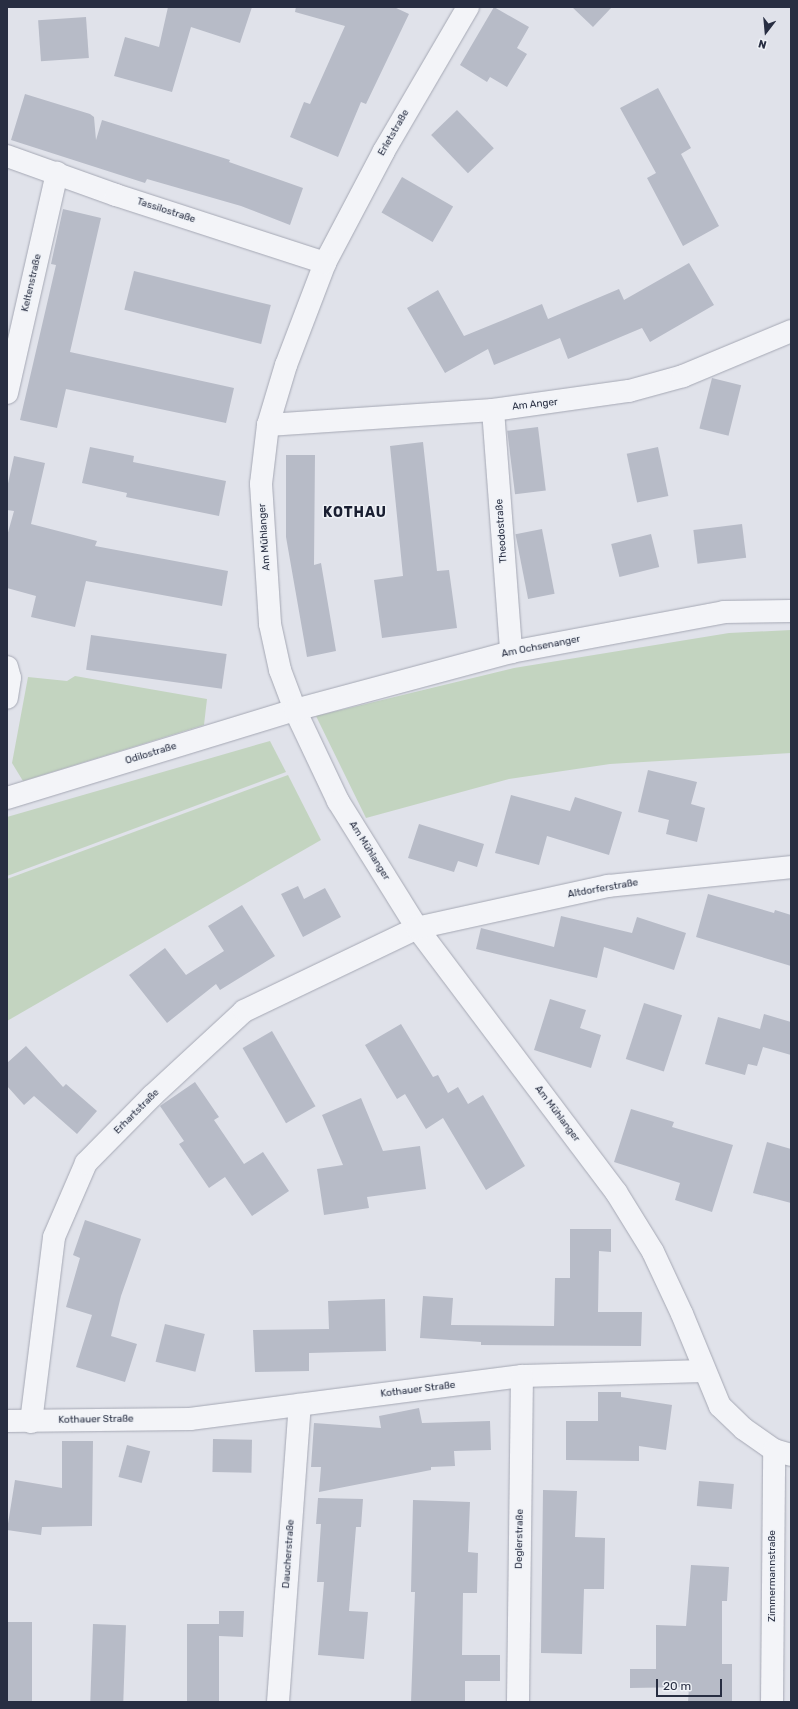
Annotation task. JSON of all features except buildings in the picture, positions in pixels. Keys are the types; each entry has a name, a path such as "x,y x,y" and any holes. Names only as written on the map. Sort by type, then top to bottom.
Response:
{"street":[{"name":"Erletstraße","path":"326,262 384,151 468,7"},
{"name":"Tassilostraße","path":"7,156 326,262"},
{"name":"Keltenstraße","path":"7,393 58,174"},
{"name":"Am Mühlanger","path":"326,262 286,365 268,426 261,484 270,624 280,670 295,710 338,801 417,928 616,1192 653,1252 682,1314 704,1371"},
{"name":"Am Anger","path":"268,426 494,410 629,391 684,376 791,332"},
{"name":"Theodostraße","path":"494,410 511,652"},
{"name":"Am Ochsenanger","path":"295,710 511,652 724,612 791,611"},
{"path":"7,667 10,678 7,698"},
{"name":"Odilostraße","path":"7,798 295,710"},
{"name":"Altdorferstraße","path":"417,928 608,886 791,867"},
{"name":"Erhartstraße","path":"31,1422 54,1237 86,1163 152,1096 244,1011 417,928"},
{"path":"704,1371 720,1406 744,1429 782,1453"},
{"name":"Kothauer Straße","path":"7,1421 31,1422 190,1418 522,1376 704,1371"},
{"name":"Deglerstraße","path":"518,1702 522,1376"},
{"name":"Daucherstraße","path":"278,1702 300,1405"},
{"name":"Zimmermannstraße","path":"772,1702 782,1453"}],"green space":[{"path":"791,630 791,753 610,764 509,779 366,818 316,716 514,668 729,633"},
{"path":"75,676 207,699 204,725 23,781 12,763 28,677 67,681"},
{"path":"270,741 286,772 7,876 7,817"},
{"path":"288,775 321,840 7,1021 7,879"}],"district":[{"name":"KOTHAU","path":"355,513"}]}
